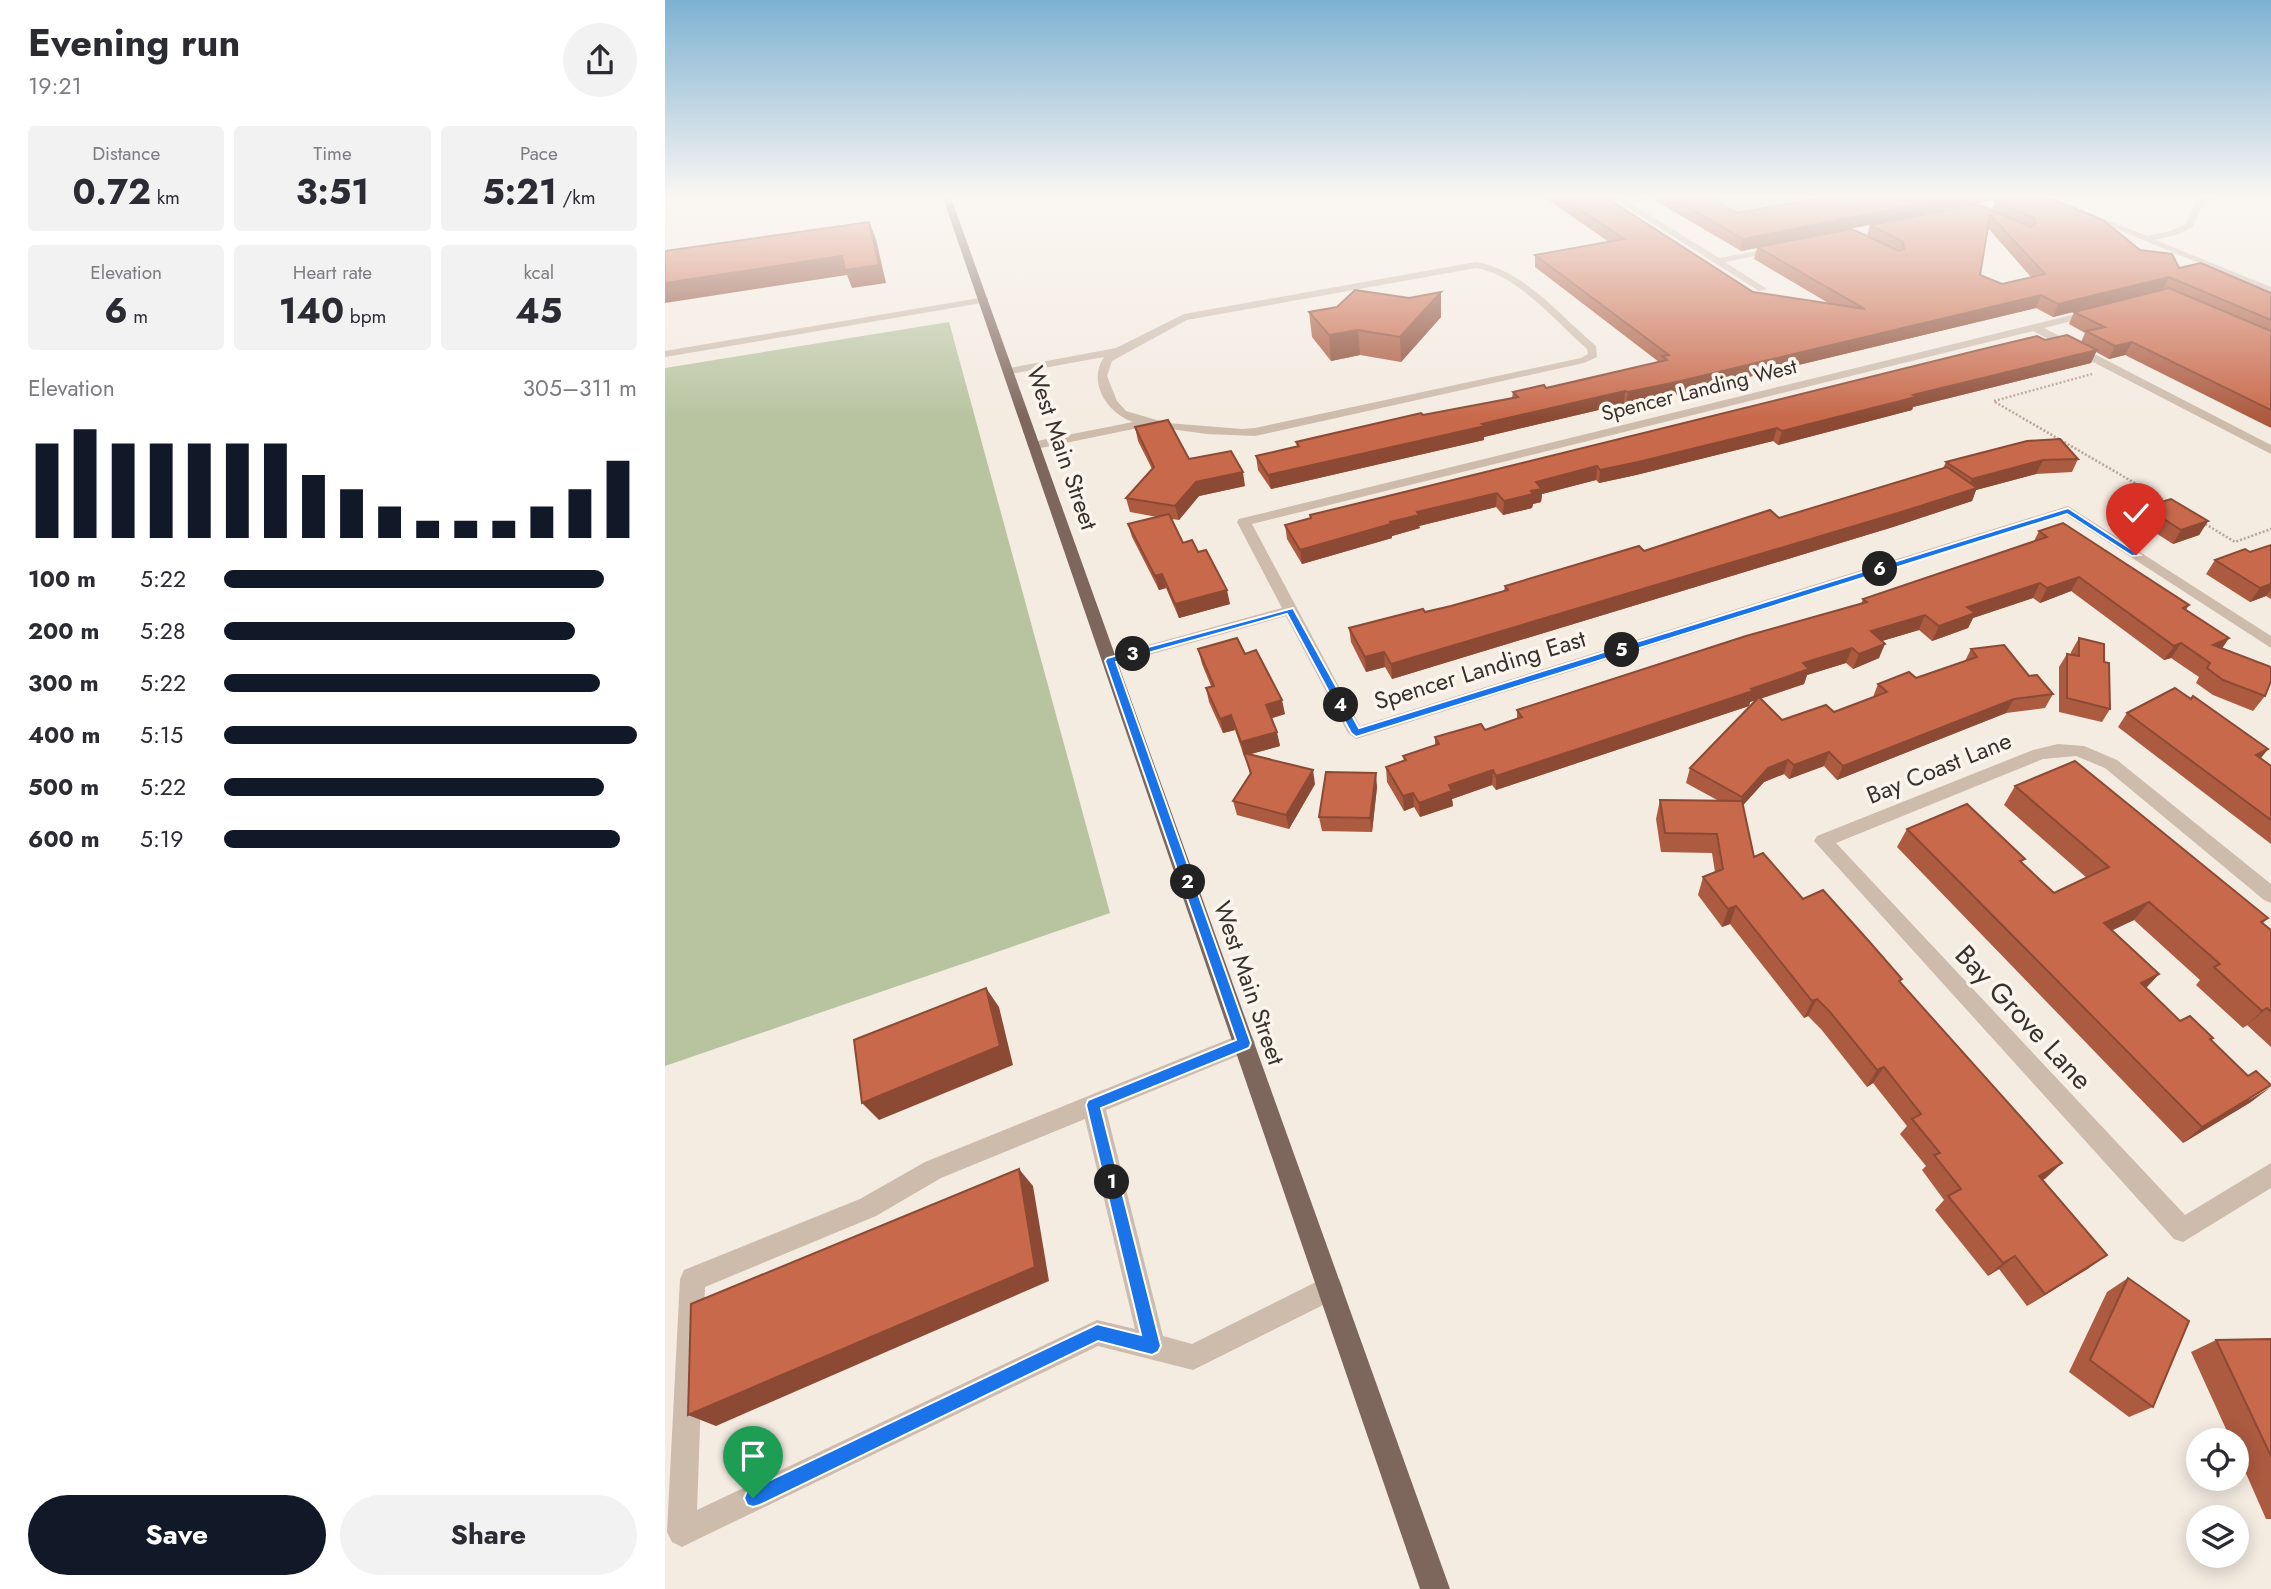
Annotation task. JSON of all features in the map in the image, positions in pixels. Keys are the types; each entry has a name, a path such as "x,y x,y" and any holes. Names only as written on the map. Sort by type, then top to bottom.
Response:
{"main road":[{"name":"West Main Street","path":"974,269 1435,1589"}],"street":[{"path":"1452,269 1201,313 1169,323 1107,360 1102,376 1106,392 1121,412 1150,422 1222,433 1255,432 1584,360 1593,355 1592,348 1497,269"},
{"path":"1730,269 1762,289"},
{"path":"2220,269 2271,290"},
{"path":"665,354 985,300"},
{"name":"Spencer Landing West","path":"1290,610 1244,522 2099,311"},
{"path":"2034,327 2271,450"},
{"path":"1010,371 1119,351"},
{"path":"1035,445 1150,422"},
{"name":"Spencer Landing East","path":"1290,610 1356,733 2068,510 2271,643"},
{"path":"1110,661 1290,610"},
{"name":"Bay Coast Lane","path":"1823,841 2039,754 2061,748 2074,749 2098,756 2111,764 2271,895"},
{"name":"Bay Grove Lane","path":"1823,841 2183,1230 2271,1175"},
{"path":"1244,1043 933,1170 868,1208 693,1279 682,1532 1097,1333 1193,1357 1330,1288"},
{"path":"1093,1105 1152,1346"}],"path":[{"path":"2113,368 1995,402 2176,507"},
{"path":"2200,521 2235,542 2271,529"}],"green space":[{"path":"949,322 1110,913 665,1066 665,368"}],"building":[{"path":"665,269 756,269 665,283"},
{"path":"1554,269 1717,269 1753,292 1865,309 1796,269 1981,269 1980,275 2002,284 2045,274 2040,269 2215,269 2271,293 2271,320 2169,277 2058,304 2041,295 1268,475 1256,456 1299,446 1296,442 1421,413 1423,415 1518,397 1513,392 1544,385 1546,388 1667,360 1662,356 1669,355"},
{"path":"2169,288 2271,331 2271,410 2132,342 2115,346 2086,331 2105,327 2074,312"},
{"path":"1355,290 1409,298 1441,292 1400,337 1358,330 1329,335 1309,312 1337,307"},
{"path":"2067,335 2097,350 1913,395 1916,397 1782,431 1777,428 1600,470 1597,466 1536,482 1542,489 1531,491 1533,494 1504,501 1497,493 1417,512 1419,515 1300,550 1285,525 1311,518 1310,515 1979,350 2037,336 2045,340"},
{"path":"1168,420 1189,459 1231,451 1243,472 1196,482 1175,506 1126,498 1154,467 1135,427"},
{"path":"2060,439 2078,459 2043,460 1972,479 1946,462 2027,441"},
{"path":"1947,467 1977,488 1391,664 1384,652 1365,657 1349,628 1423,609 1425,612 1451,606 1508,590 1505,586 1639,546 1644,551 1770,510 1779,518"},
{"path":"2171,499 2208,521 2181,530 2145,507"},
{"path":"1169,514 1183,543 1192,540 1198,552 1206,550 1227,590 1175,604 1162,574 1155,576 1128,524"},
{"path":"2063,523 2189,605 2183,608 2229,638 2213,645 2271,667 2271,681 2265,696 2223,680 2207,668 2210,663 2181,643 2174,646 2079,577 2047,588 2040,583 1967,607 1975,613 1939,626 1925,615 1871,631 1885,644 1859,654 1852,648 1803,663 1809,669 1751,689 1753,691 1496,776 1493,770 1449,785 1452,791 1419,803 1413,793 1403,796 1386,767 1406,760 1403,756 1439,744 1435,737 1481,724 1485,730 1522,717 1517,710 1746,636 1867,602 1863,599 2047,537 2039,531"},
{"path":"2271,545 2271,584 2260,588 2215,560 2245,549 2250,552"},
{"path":"1237,638 1245,654 1256,650 1282,700 1266,705 1277,732 1241,742 1231,715 1220,719 1206,688 1214,686 1198,649"},
{"path":"2079,638 2104,644 2104,662 2109,663 2110,709 2067,698 2067,654 2079,656"},
{"path":"2004,645 2029,676 2037,675 2053,694 2014,699 1843,766 1829,752 1794,765 1788,760 1768,768 1742,797 1690,768 1759,697 1782,720 1826,705 1834,712 1887,692 1878,684 1909,672 1916,678 1977,657 1971,649"},
{"path":"2175,688 2191,699 2193,696 2268,749 2256,755 2271,766 2271,820 2127,713"},
{"path":"1244,753 1313,770 1286,815 1233,801 1251,773"},
{"path":"2075,761 2268,918 2261,922 2271,930 2271,1012 2267,1008 2262,1011 2214,967 2220,964 2149,902 2104,923 2159,974 2141,983 2180,1021 2190,1016 2248,1076 2256,1071 2271,1085 2202,1127 1907,829 1967,804 2025,859 2020,861 2054,893 2109,867 2015,786"},
{"path":"1326,772 1376,773 1370,818 1319,817"},
{"path":"1660,800 1742,801 1754,857 1763,853 1803,899 1823,890 1867,939 1902,979 1899,981 2062,1163 2039,1176 2107,1255 2045,1294 2015,1256 2003,1263 1948,1196 1961,1189 1934,1155 1940,1153 1912,1119 1921,1114 1884,1067 1877,1070 1830,1012 1817,999 1812,1001 1736,906 1728,909 1703,877 1723,869 1717,834 1665,833"},
{"path":"986,988 1000,1046 862,1103 854,1040"},
{"path":"1019,1169 1035,1267 688,1415 691,1304"},
{"path":"2128,1278 2189,1321 2153,1407 2090,1360"},
{"path":"2271,1339 2271,1456 2216,1340"}],"route":[{"path":"753,1498 1097,1333 1152,1346 1093,1105 1244,1043 1110,661 1290,610 1356,733 2068,510 2136,555"}]}
